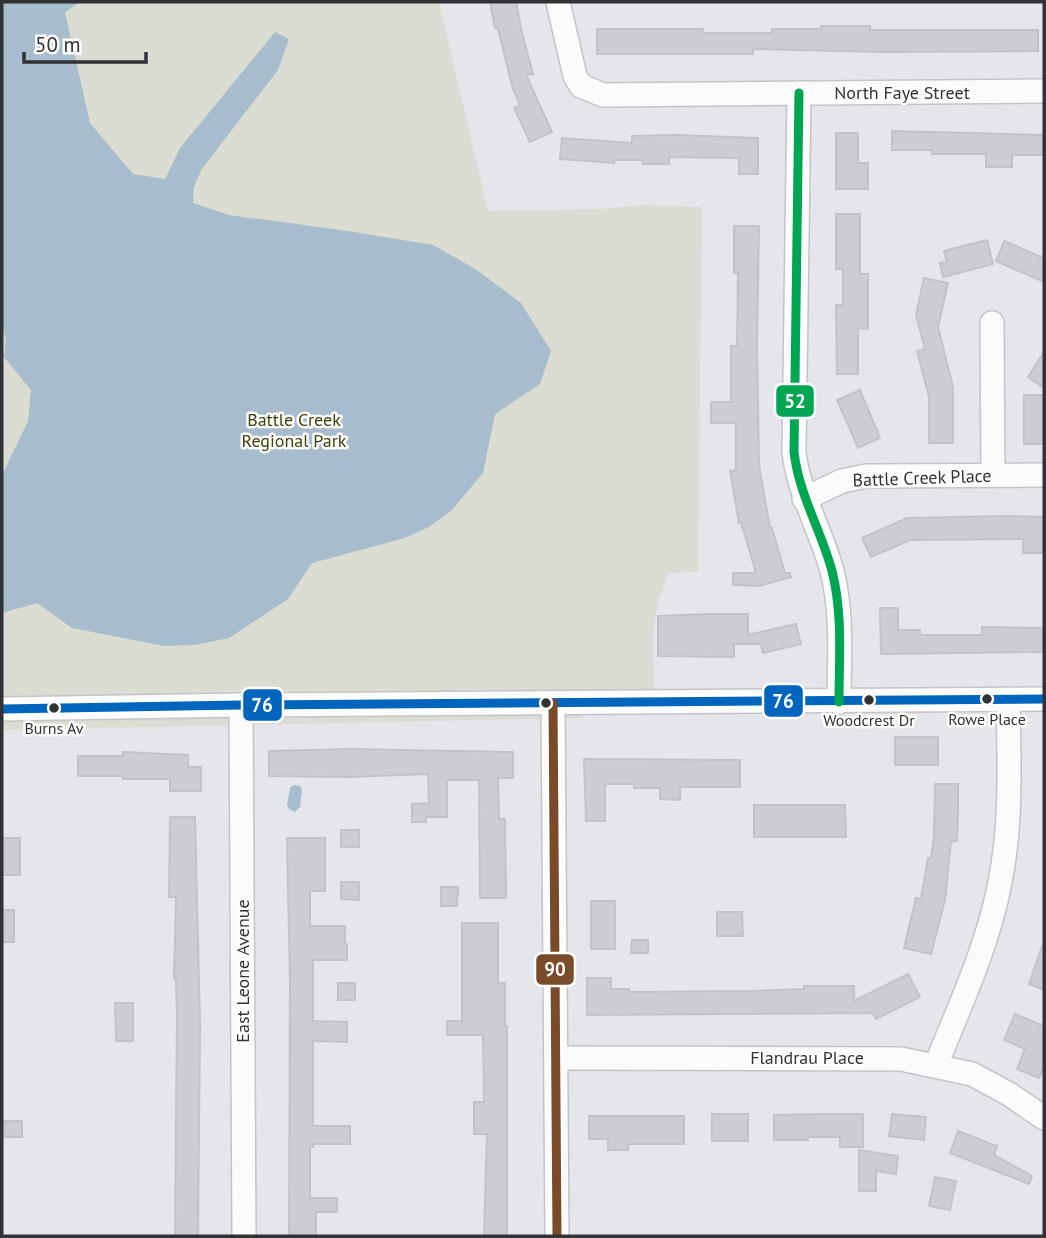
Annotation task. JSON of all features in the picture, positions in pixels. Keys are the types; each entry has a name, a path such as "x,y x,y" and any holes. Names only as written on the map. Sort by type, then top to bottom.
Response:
{"street":[{"name":"North Faye Street","path":"558,2 575,76 581,86 603,95 1044,92"},
{"path":"799,93 794,452 797,476 831,567 836,590 839,620 839,702"},
{"path":"992,323 993,475"},
{"name":"Battle Creek Place","path":"804,499 842,481 866,476 1044,475"},
{"path":"936,1065 975,973 990,928 1001,881 1007,816 1008,699"},
{"path":"2,709 1044,699"},
{"path":"553,703 557,1236"},
{"name":"East Leone Avenue","path":"241,705 244,1236"},
{"name":"Flandrau Place","path":"556,1058 901,1059 972,1074 1009,1094 1044,1118"}],"green space":[{"name":"Battle Creek Regional Park","path":"2,2 439,2 488,211 600,209 641,205 702,207 698,572 669,573 657,606 653,632 654,699 581,701 581,718 2,730"}],"water":[{"path":"2,2 80,2 65,12 90,123 133,174 165,179 180,148 275,32 289,39 278,70 201,170 194,187 193,203 229,215 433,245 477,270 521,303 551,351 540,384 495,414 483,473 452,510 429,527 405,538 312,563 288,599 229,638 195,645 164,646 72,628 37,603 2,613 2,475 28,421 31,390 4,357 6,339 2,327"},
{"path":"293,785 300,786 302,790 300,807 295,812 287,806"}],"building":[{"path":"490,2 516,2 533,74 526,75 552,132 530,142 514,108 520,105 512,86 498,28 495,28"},
{"path":"821,26 870,26 870,30 1038,30 1038,51 753,49 753,54 597,54 597,29 703,29 703,33 772,33 772,29 821,29"},
{"path":"892,131 1044,135 1044,155 1012,155 1012,167 986,167 986,154 932,154 932,150 892,150"},
{"path":"836,133 858,133 858,163 868,163 868,189 836,189"},
{"path":"632,136 758,138 758,174 739,174 739,158 669,157 669,164 643,164 643,160 614,160 614,163 560,159 562,138 632,143"},
{"path":"836,214 860,214 860,274 868,274 868,329 858,328 858,374 837,374 836,305 843,305 843,269 836,269"},
{"path":"734,226 759,226 759,465 770,528 785,573 790,573 791,577 759,586 733,585 733,573 756,573 741,522 739,523 730,471 736,470 736,423 711,423 711,402 731,402 731,346 737,346 738,273 734,273"},
{"path":"987,240 993,264 943,277 940,263 947,262 944,251"},
{"path":"1004,241 1044,258 1044,282 996,261"},
{"path":"924,278 948,283 938,327 953,387 953,443 929,443 929,397 917,351 925,349 916,315"},
{"path":"1044,352 1044,388 1028,377"},
{"path":"860,390 880,438 858,448 837,400"},
{"path":"1024,395 1044,395 1044,444 1024,444"},
{"path":"1044,517 1044,553 1023,553 1023,539 910,540 871,557 862,538 907,518"},
{"path":"880,608 898,608 898,630 920,630 920,635 982,635 982,627 1044,628 1044,652 881,654"},
{"path":"748,614 748,635 796,624 801,644 763,653 761,644 734,644 734,657 658,656 658,616"},
{"path":"895,737 938,737 938,765 895,765"},
{"path":"351,749 513,752 513,778 498,778 499,819 505,819 506,898 480,898 479,780 447,780 447,817 426,817 426,822 412,822 412,804 429,803 428,774 269,776 269,751"},
{"path":"123,752 188,755 188,767 201,767 201,791 170,791 170,779 78,776 78,756 123,756"},
{"path":"584,759 740,760 740,787 680,787 680,800 660,799 660,788 634,788 634,784 605,784 605,821 586,821"},
{"path":"935,784 958,784 958,811 957,841 951,841 945,900 931,954 904,948 916,898 921,899 928,858 931,858"},
{"path":"754,805 845,805 846,837 754,837"},
{"path":"170,817 195,817 200,1024 198,1236 175,1236 176,897 169,897"},
{"path":"341,830 359,830 359,847 341,847"},
{"path":"2,838 20,838 20,875 2,875"},
{"path":"287,838 325,838 325,891 310,891 310,926 345,926 347,944 347,960 313,960 313,1021 347,1022 347,1042 313,1041 313,1126 350,1126 350,1144 313,1144 313,1147 310,1147 310,1198 337,1198 337,1212 316,1212 316,1236 289,1236 290,981"},
{"path":"341,882 359,882 359,900 341,899"},
{"path":"441,887 458,887 457,906 441,906"},
{"path":"591,901 615,901 615,949 591,949"},
{"path":"2,910 14,910 14,942 2,942"},
{"path":"717,912 742,912 743,936 717,936"},
{"path":"462,923 498,923 498,983 505,983 507,1026 507,1236 484,1236 487,1134 474,1134 474,1102 484,1102 483,1035 447,1035 447,1021 462,1021"},
{"path":"632,940 648,940 648,953 631,953"},
{"path":"1044,946 1044,990 1029,984"},
{"path":"908,974 920,997 876,1019 873,1013 587,1015 587,978 611,978 611,989 629,989 629,992 752,991 804,989 804,986 854,986 854,1001"},
{"path":"338,983 355,983 355,1000 338,1000"},
{"path":"115,1003 133,1003 133,1041 116,1041"},
{"path":"1015,1014 1044,1026 1044,1066 1039,1078 1017,1069 1025,1049 1004,1040"},
{"path":"712,1114 748,1114 748,1141 712,1141"},
{"path":"863,1114 863,1147 840,1147 840,1137 774,1140 774,1115"},
{"path":"892,1114 926,1117 924,1140 889,1136"},
{"path":"589,1116 684,1116 684,1144 628,1144 628,1150 608,1150 608,1139 589,1139"},
{"path":"2,1121 22,1121 22,1137 2,1137"},
{"path":"958,1131 997,1146 994,1155 1032,1176 1029,1184 950,1153"},
{"path":"859,1150 898,1156 896,1174 876,1171 876,1191 859,1191"},
{"path":"935,1177 956,1181 950,1210 929,1206"}],"transit line":[{"name":"52","path":"799,93 794,452 800,483 832,571 838,603 839,702"},
{"name":"76","path":"2,709 1044,699"},
{"name":"90","path":"553,703 557,1236"}],"place":[{"name":"Rowe Place","path":"987,699"},
{"name":"Woodcrest Dr","path":"869,700"},
{"name":"Burns Av","path":"54,708"}]}
